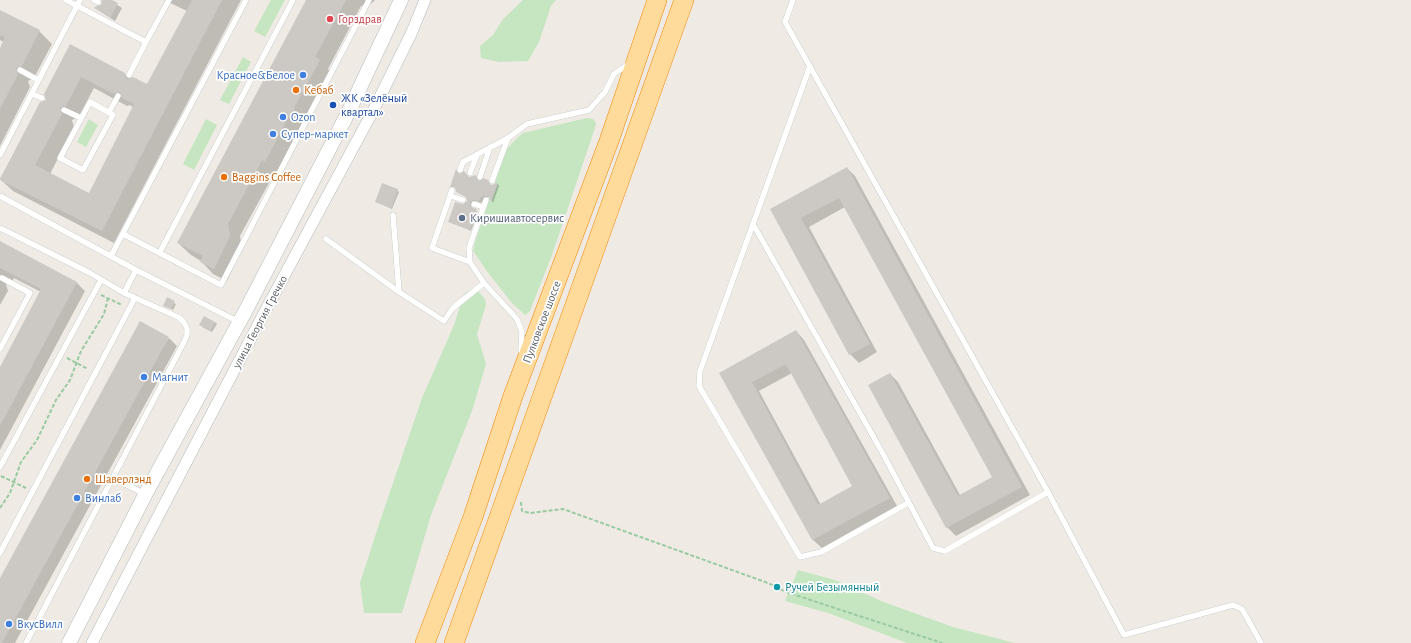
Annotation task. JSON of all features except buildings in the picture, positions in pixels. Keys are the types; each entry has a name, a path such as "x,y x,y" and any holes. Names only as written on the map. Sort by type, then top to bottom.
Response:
{"highway":[{"name":"Пулковское шоссе","path":"425,643 473,516 513,396 550,301 657,0"},
{"name":"Пулковское шоссе","path":"454,643 684,0"}],"street":[{"name":"улица Георгия Гречко","path":"92,643 262,317 373,110 411,34 425,0"},
{"name":"улица Георгия Гречко","path":"69,643 145,495 239,322 353,104 399,3"}],"lane":[{"path":"66,0 146,42"},
{"path":"0,155 80,0"},
{"path":"129,75 169,0"},
{"path":"111,256 246,0"},
{"path":"160,252 293,0"},
{"path":"123,234 221,285 369,0"},
{"path":"793,0 785,22 1048,492 1124,635 1233,605 1242,609 1261,643"},
{"path":"460,170 463,162 508,138 527,124 589,110 605,92 614,74 637,59"},
{"path":"810,66 700,371 699,386 800,557 821,552 908,503"},
{"path":"20,70 38,80"},
{"path":"32,94 42,98"},
{"path":"109,112 118,96"},
{"path":"90,102 113,115 83,170 60,158 81,118 90,102"},
{"path":"64,110 81,118"},
{"path":"492,181 508,138"},
{"path":"480,177 490,147"},
{"path":"470,174 477,155"},
{"path":"463,198 452,193 432,248 470,262"},
{"path":"0,196 136,270 239,322"},
{"path":"486,200 469,248 470,262 484,283 517,319 522,332 522,346 518,358"},
{"path":"474,204 483,207"},
{"path":"393,215 399,292"},
{"path":"753,224 882,452 933,548 946,551 1048,492"},
{"path":"0,228 90,273 124,293 178,317 184,321 187,328 187,335 26,643"},
{"path":"326,239 399,292 444,321 453,308 484,283"},
{"path":"124,293 136,270"},
{"path":"0,349 30,293 2,278"},
{"path":"0,467 101,280"},
{"path":"0,553 135,298"},
{"path":"513,396 515,370"},
{"path":"113,478 145,495"}],"path":[{"path":"94,291 129,308"},
{"path":"0,508 10,493 21,462 37,440 56,400 70,380 81,351 104,314 108,298"},
{"path":"60,355 95,373"},
{"path":"0,475 33,491"},
{"path":"508,491 521,496 522,511 530,513 563,509 760,580 786,592 942,643"}],"green space":[{"path":"271,0 285,0 265,37 254,31"},
{"path":"523,0 556,0 551,6 539,42 528,61 499,62 481,58 480,46 493,35 503,19"},
{"path":"243,57 251,62 229,104 220,100"},
{"path":"587,118 593,119 596,123 595,128 552,255 530,311 525,315 511,302 473,251 475,242 506,150 523,133"},
{"path":"89,119 98,125 86,147 77,142"},
{"path":"206,119 217,125 194,170 183,164"},
{"path":"472,289 477,290 485,299 486,305 477,334 486,364 472,411 431,515 402,613 364,613 360,583 380,521 422,398 454,325 464,294"},
{"path":"798,570 835,580 881,601 953,627 1015,643 907,643 828,613 785,601"}],"place":[{"name":"Горздрав","path":"330,19"},
{"name":"Красное&Белое","path":"303,75"},
{"name":"Кебаб","path":"296,90"},
{"name":"ЖК «Зелёный квартал»","path":"333,105"},
{"name":"Ozon","path":"283,117"},
{"name":"Супер-маркет","path":"273,134"},
{"name":"Baggins Coffee","path":"224,177"},
{"name":"Киришиавтосервис","path":"462,218"},
{"name":"Магнит","path":"144,377"},
{"name":"Шаверлэнд","path":"87,479"},
{"name":"Винлаб","path":"77,498"},
{"name":"Ручей Безымянный","path":"777,587"},
{"name":"ВкусВилл","path":"9,624"}]}
